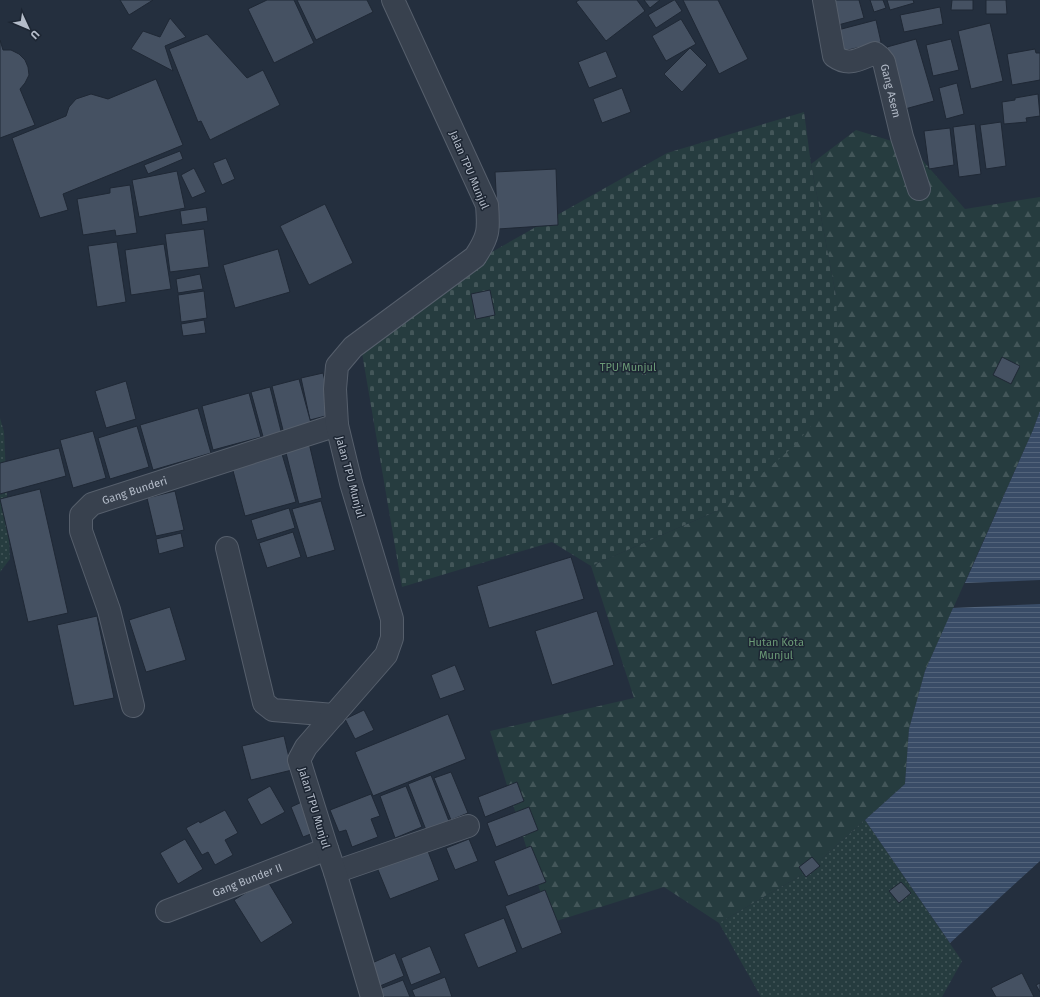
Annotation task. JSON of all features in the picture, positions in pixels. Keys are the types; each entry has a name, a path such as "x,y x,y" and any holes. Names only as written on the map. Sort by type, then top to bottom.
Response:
{"street":[{"name":"Jalan TPU Munjul","path":"372,997 300,760 306,747 386,655 392,638 392,619 351,483 337,425 334,389 337,366 353,347 475,258 485,242 489,225 487,205 393,0"},
{"name":"Gang Asem","path":"824,0 834,56 841,61 850,62 874,53 884,62 902,137 919,189"},
{"name":"Gang Bunderi","path":"133,706 109,610 81,531 81,515 92,504 337,425"},
{"path":"226,548 264,703 273,710 334,714"},
{"path":"335,872 468,826"},
{"name":"Gang Bunder II","path":"167,911 327,849"}],"green space":[{"name":"TPU Munjul","path":"804,112 811,164 836,296 840,392 793,447 719,510 591,566 552,542 402,587 362,353 483,257 667,153"},
{"name":"Hutan Kota Munjul","path":"856,130 911,147 965,209 1040,197 1040,411 1033,430 925,671 909,729 905,784 807,872 719,923 664,887 550,923 490,731 634,698 591,566 719,510 836,296 811,164"},
{"path":"0,418 4,432 10,559 0,572"},
{"path":"865,820 962,961 942,997 761,997 719,923 807,872"}],"water":[{"path":"1040,411 1040,580 965,583 1033,430"},
{"path":"1040,604 1040,861 950,943 865,820 905,784 909,729 925,671 953,608"}],"building":[{"path":"120,0 153,0 129,15"},
{"path":"267,0 294,0 314,43 274,63 248,9"},
{"path":"297,0 367,0 373,12 316,40"},
{"path":"579,0 637,0 645,11 606,41 576,2"},
{"path":"644,0 660,0 650,8"},
{"path":"674,0 682,11 656,28 648,15"},
{"path":"683,0 718,0 748,59 719,74"},
{"path":"832,0 859,0 864,18 838,25"},
{"path":"870,0 883,0 886,8 874,12"},
{"path":"887,0 913,0 914,3 890,10"},
{"path":"952,0 973,0 973,10 951,10"},
{"path":"986,0 1006,0 1007,14 986,14"},
{"path":"940,7 943,24 904,32 900,15"},
{"path":"170,18 186,37 165,46 173,71 131,49 143,31 160,37"},
{"path":"681,19 696,44 666,61 652,36"},
{"path":"876,20 881,42 840,52 834,31"},
{"path":"990,23 1003,81 971,89 958,31"},
{"path":"207,34 247,78 263,70 280,105 210,140 201,121 198,122 169,49"},
{"path":"916,39 934,101 905,109 887,47"},
{"path":"951,39 959,70 933,76 926,45"},
{"path":"0,40 3,50 11,50 19,54 25,60 28,67 29,75 20,89 35,125 0,138"},
{"path":"690,48 707,65 682,92 664,74"},
{"path":"1035,49 1036,53 1040,53 1040,80 1012,85 1007,54"},
{"path":"606,51 617,77 589,88 578,62"},
{"path":"156,79 183,145 63,194 68,210 40,218 12,138 66,116 69,107 76,99 91,94 108,99"},
{"path":"957,83 964,114 946,119 939,88"},
{"path":"622,88 631,112 602,123 593,99"},
{"path":"1038,94 1040,116 1026,118 1027,122 1004,124 1002,102"},
{"path":"1001,122 1006,166 986,169 980,125"},
{"path":"975,124 981,174 959,177 953,127"},
{"path":"950,128 954,165 929,169 924,131"},
{"path":"180,151 183,159 148,174 144,165"},
{"path":"226,158 235,179 222,185 213,163"},
{"path":"194,168 206,192 192,198 181,175"},
{"path":"556,169 558,225 498,229 495,172"},
{"path":"177,171 185,208 139,217 132,180"},
{"path":"130,185 137,233 116,236 115,230 83,235 77,199 110,193 110,188"},
{"path":"325,204 353,263 309,285 280,226"},
{"path":"206,207 208,221 182,225 180,211"},
{"path":"204,229 209,267 170,272 165,234"},
{"path":"117,242 126,302 97,307 88,246"},
{"path":"164,244 171,289 131,295 125,250"},
{"path":"278,249 290,292 235,308 223,265"},
{"path":"200,274 203,289 178,293 176,279"},
{"path":"490,290 495,315 476,319 471,294"},
{"path":"204,291 207,318 181,322 178,295"},
{"path":"204,320 206,333 183,336 181,324"},
{"path":"1002,357 1020,366 1011,384 993,375"},
{"path":"323,373 333,414 310,420 301,378"},
{"path":"299,379 312,427 284,434 272,386"},
{"path":"126,381 136,419 106,428 95,391"},
{"path":"270,387 283,439 265,444 251,392"},
{"path":"249,393 261,437 213,450 202,406"},
{"path":"198,408 211,453 153,470 140,425"},
{"path":"137,426 149,467 110,479 98,438"},
{"path":"93,431 106,478 73,488 60,440"},
{"path":"309,443 322,498 299,504 285,449"},
{"path":"59,448 66,476 0,494 0,463"},
{"path":"282,454 296,502 245,516 232,467"},
{"path":"40,489 68,613 28,622 0,499"},
{"path":"175,491 184,530 156,536 147,498"},
{"path":"321,501 335,550 307,558 292,509"},
{"path":"289,508 295,528 257,540 251,520"},
{"path":"293,532 301,557 267,568 259,543"},
{"path":"181,533 184,547 159,554 156,539"},
{"path":"571,557 584,599 489,628 477,586"},
{"path":"170,607 186,660 146,672 129,620"},
{"path":"597,611 614,665 552,685 535,631"},
{"path":"97,616 114,698 74,706 57,625"},
{"path":"455,665 465,690 440,699 431,675"},
{"path":"364,710 374,730 355,739 345,719"},
{"path":"448,714 466,759 373,796 355,752"},
{"path":"284,736 292,770 251,780 242,746"},
{"path":"451,772 468,813 451,820 434,778"},
{"path":"431,775 449,821 426,830 408,784"},
{"path":"517,782 524,801 485,817 478,797"},
{"path":"270,786 285,812 261,825 247,799"},
{"path":"406,786 422,827 395,838 380,796"},
{"path":"371,794 380,816 371,819 378,837 352,847 346,830 339,832 330,810"},
{"path":"304,801 316,832 303,837 291,807"},
{"path":"529,807 538,830 496,847 487,823"},
{"path":"225,810 238,833 225,840 233,855 215,865 208,852 202,855 186,828 199,821 200,823"},
{"path":"185,839 203,869 178,884 160,853"},
{"path":"469,839 478,861 455,870 446,848"},
{"path":"426,846 439,880 390,899 376,865"},
{"path":"531,846 546,882 508,896 494,861"},
{"path":"812,857 820,866 806,877 799,867"},
{"path":"267,880 293,923 261,943 234,900"},
{"path":"901,882 911,893 899,903 889,891"},
{"path":"545,890 562,933 522,949 505,906"},
{"path":"504,918 517,952 478,968 464,934"},
{"path":"430,946 441,973 411,985 401,958"},
{"path":"395,953 404,976 380,986 372,963"},
{"path":"1022,973 1034,997 996,997 991,988"},
{"path":"445,977 452,997 415,997 412,990"},
{"path":"403,980 410,997 380,997 377,990"},
{"path":"1040,983 1040,992 1036,985"}]}
